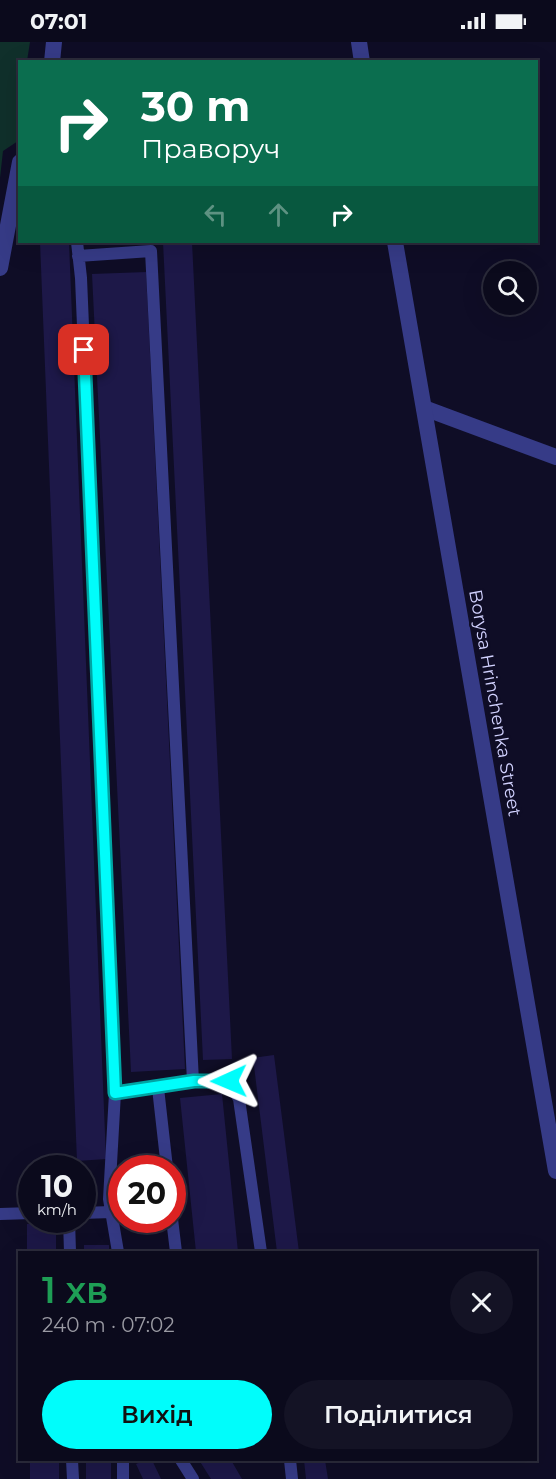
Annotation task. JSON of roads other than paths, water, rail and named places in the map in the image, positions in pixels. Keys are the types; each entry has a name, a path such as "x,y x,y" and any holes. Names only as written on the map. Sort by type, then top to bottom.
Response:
{"street":[{"path":"52,60 54,42"},
{"path":"359,42 362,60"},
{"path":"0,268 18,173"},
{"name":"Borysa Hrinchenka Street","path":"395,243 556,1171"},
{"path":"424,408 556,457"}],"lane":[{"path":"77,243 115,1093 111,1155"},
{"path":"78,256 151,251 194,1081"},
{"path":"115,1093 194,1081 229,1081 240,1099 261,1251"},
{"path":"158,1088 166,1155"},
{"path":"0,1214 18,1213"},
{"path":"69,1233 70,1251"},
{"path":"115,1233 118,1251"},
{"path":"174,1233 176,1251"},
{"path":"72,1461 73,1479"},
{"path":"123,1461 123,1479"},
{"path":"182,1461 193,1479"},
{"path":"290,1461 292,1479"}]}
